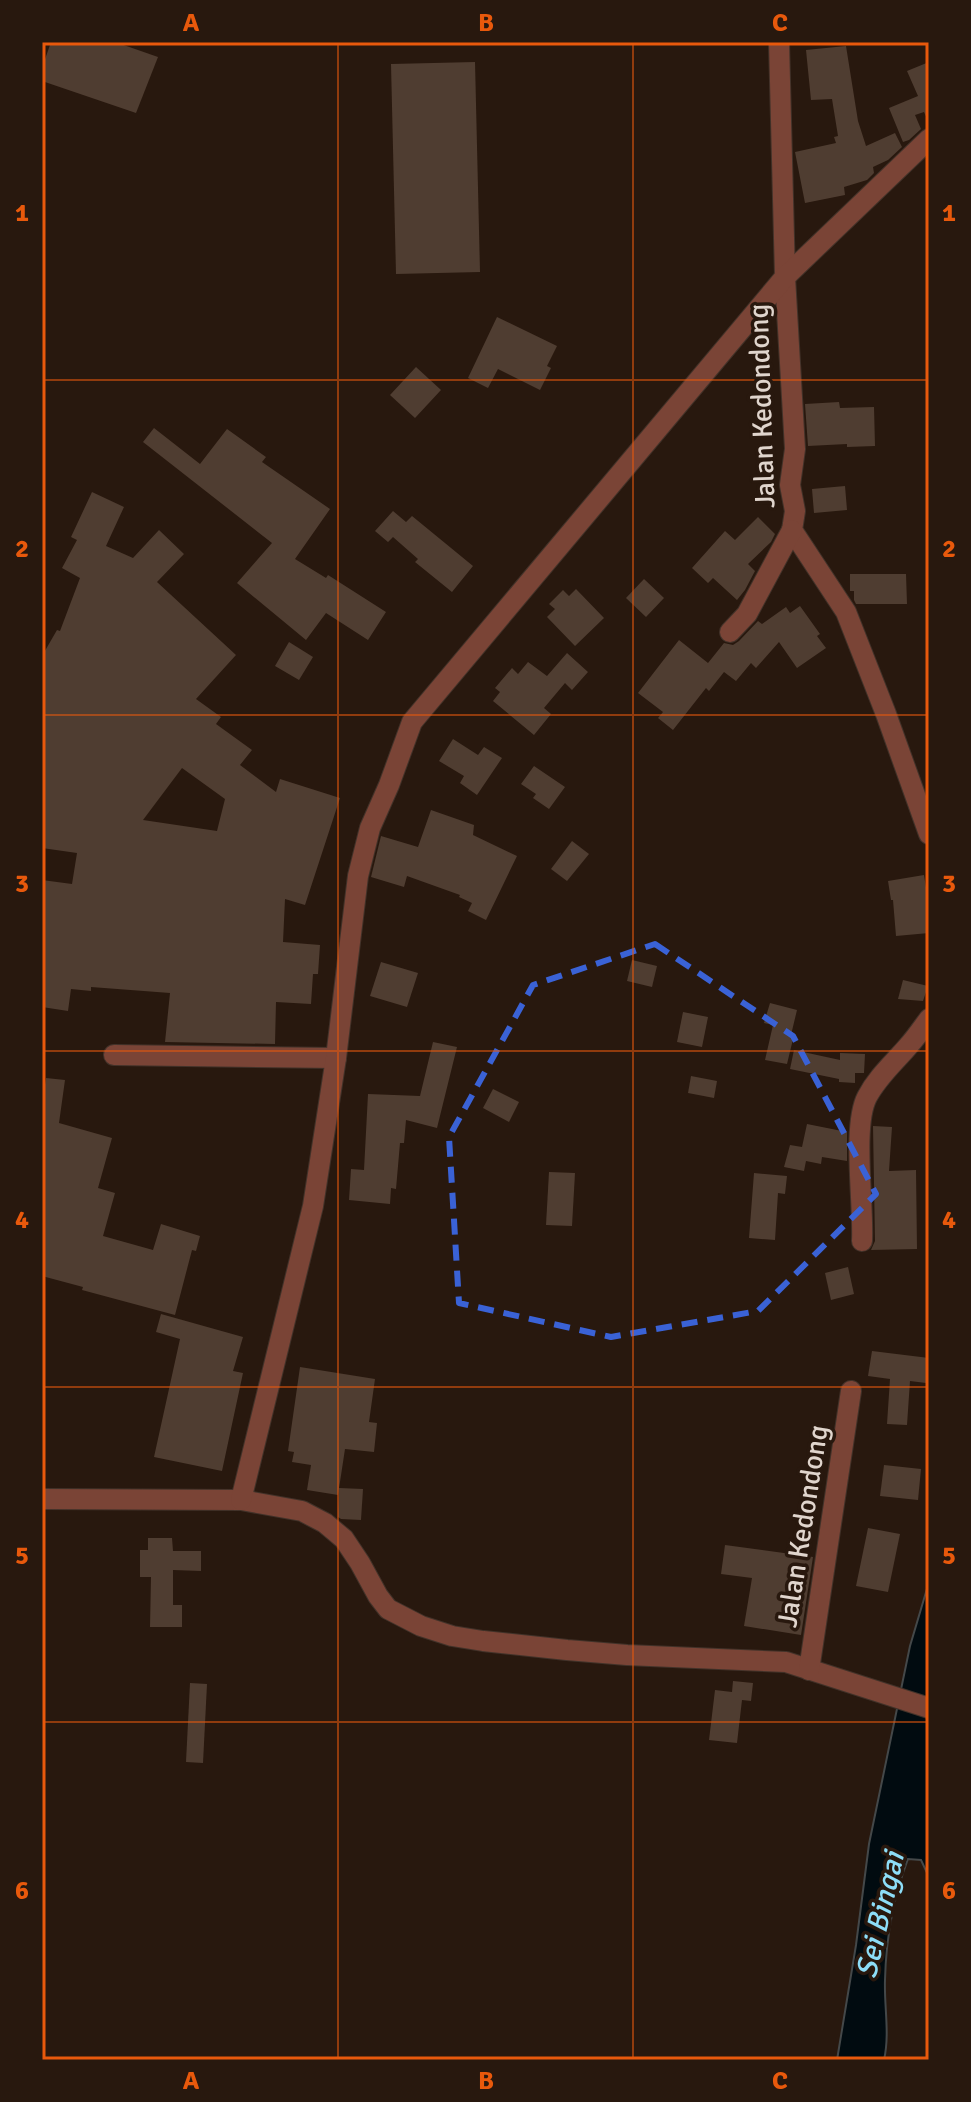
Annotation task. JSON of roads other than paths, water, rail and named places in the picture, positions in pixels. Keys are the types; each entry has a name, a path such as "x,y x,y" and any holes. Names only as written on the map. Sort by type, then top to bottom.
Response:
{"street":[{"name":"Jalan Kedondong","path":"779,42 785,277 795,449 790,485 795,511 792,530 846,612 929,834"},
{"path":"241,1500 313,1206 336,1058 358,876 370,828 412,722 785,277 929,139"},
{"path":"730,632 747,614 792,530"},
{"path":"862,1241 860,1131 865,1100 882,1073 929,1019"},
{"path":"114,1055 336,1058"},
{"name":"Jalan Kedondong","path":"809,1670 851,1391"},
{"path":"42,1499 241,1500 302,1511 325,1523 344,1539 388,1609 421,1626 452,1636 627,1655 786,1662 929,1708"}],"water":[{"name":"Sei Bingai","path":"929,1582 929,1877 921,1860 908,1859 894,1903 887,1949 887,2040 884,2060 837,2060 869,1844 910,1646"}]}
